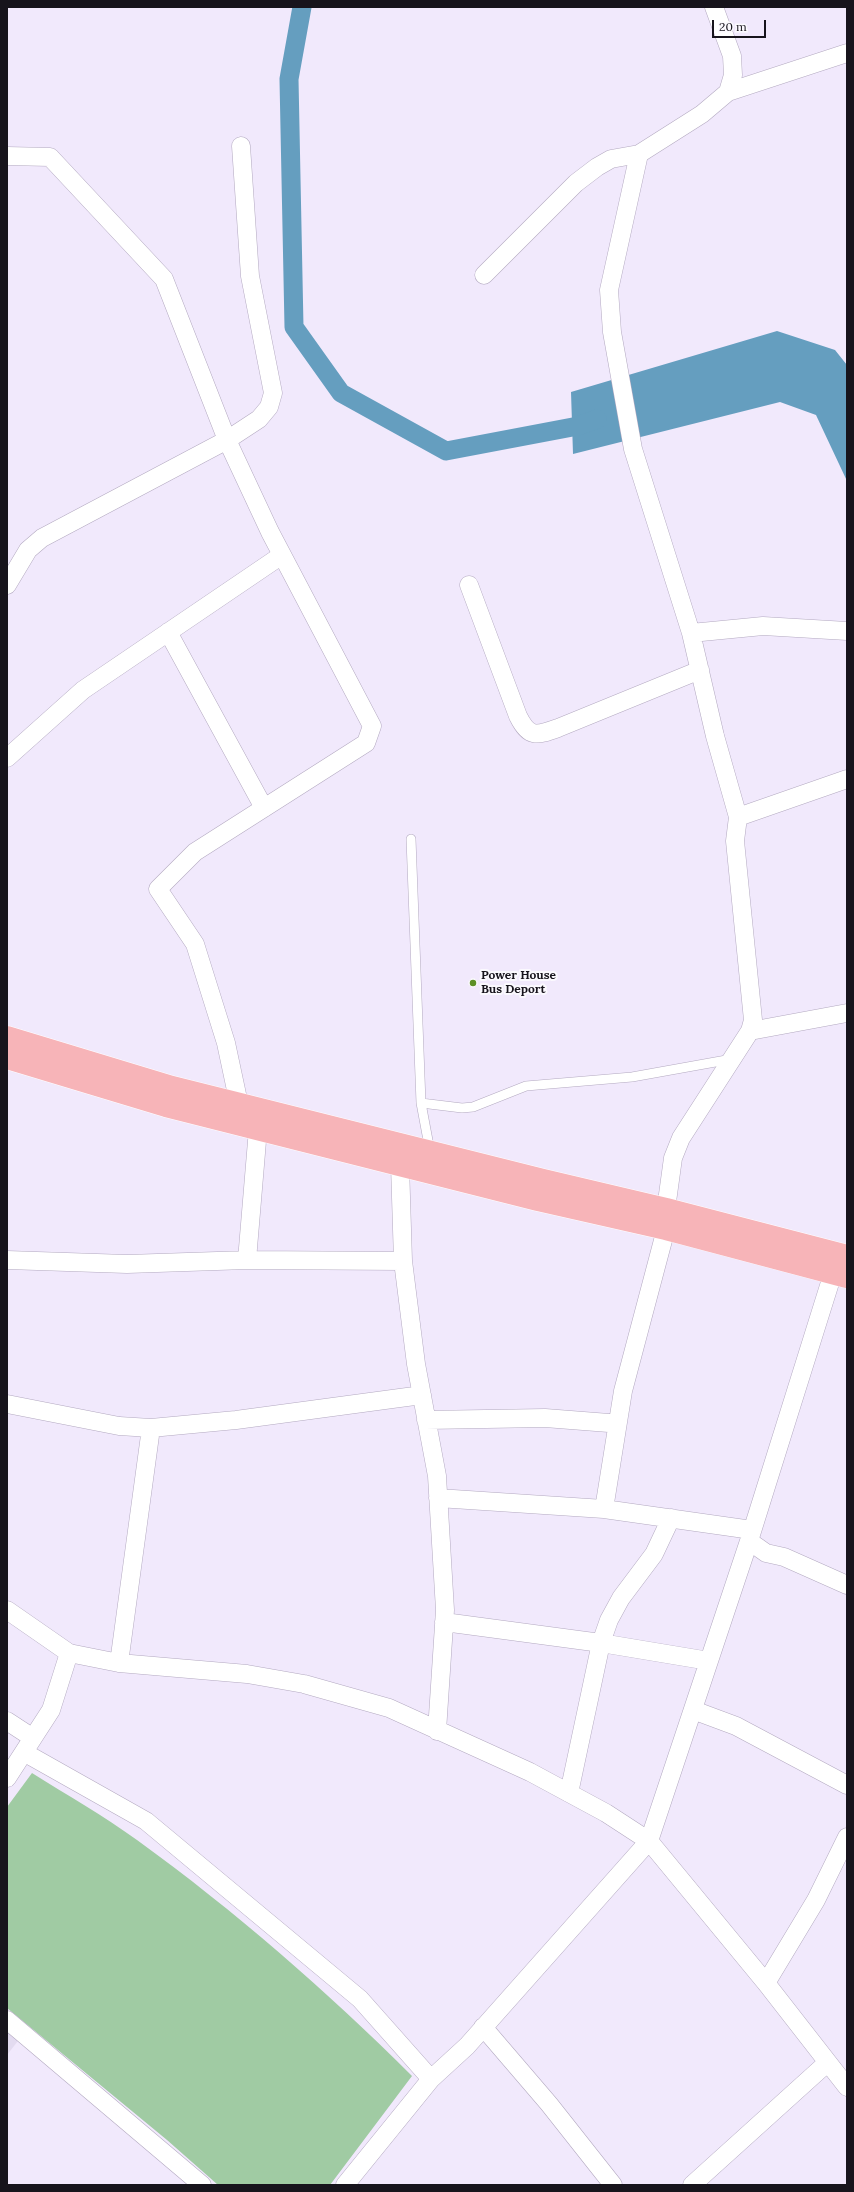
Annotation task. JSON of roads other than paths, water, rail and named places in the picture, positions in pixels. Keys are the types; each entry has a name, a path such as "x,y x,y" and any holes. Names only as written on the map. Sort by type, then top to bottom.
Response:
{"highway":[{"path":"7,1037 172,1087 235,1113 258,1129 538,1200 666,1219 847,1256"},
{"path":"7,1058 166,1106 235,1113 430,1151 666,1219 840,1275"}],"street":[{"path":"714,7 732,56 733,75 728,92"},
{"path":"484,275 576,183 597,167 611,160 639,154 702,114 728,92 847,53"},
{"path":"7,585 28,550 42,538 227,440 259,419 269,407 273,393 250,276 242,146"},
{"path":"604,1509 623,1391 666,1219 673,1158 681,1138 750,1031 753,1020 735,841 738,817 691,633 632,449 612,332 609,290 639,154"},
{"path":"7,156 50,157 164,279 227,440 282,555 372,726 366,743 195,852 158,889 195,944 226,1043 235,1113"},
{"path":"7,758 83,690 282,555"},
{"path":"469,585 518,716 524,729 533,734 543,733 558,728 700,670"},
{"path":"691,633 763,626 847,630"},
{"path":"168,632 264,808"},
{"path":"738,817 847,779"},
{"path":"750,1031 847,1013"},
{"path":"247,1260 258,1129"},
{"path":"400,1165 403,1261 416,1364 437,1476 444,1622 437,1731"},
{"path":"7,1260 127,1264 247,1260 403,1261"},
{"path":"345,2185 431,2079 467,2046 649,1841 840,1275"},
{"path":"7,1404 119,1426 151,1428 236,1420 422,1396"},
{"path":"426,1420 546,1418 609,1423 617,1427"},
{"path":"119,1663 151,1428"},
{"path":"438,1498 604,1509 671,1518 751,1536 766,1553 784,1557 847,1585"},
{"path":"569,1793 601,1643 609,1620 621,1598 654,1554 671,1518"},
{"path":"7,1610 69,1653 119,1663 247,1674 304,1684 389,1708 530,1772 606,1813 649,1841 766,1983 847,2087"},
{"path":"444,1622 601,1643 709,1661"},
{"path":"7,1778 51,1710 69,1653"},
{"path":"693,1710 736,1726 847,1785"},
{"path":"7,1720 33,1738"},
{"path":"22,1755 27,1754 146,1822 360,1999 431,2079"},
{"path":"766,1983 816,1900 847,1837"},
{"path":"7,2020 202,2185"},
{"path":"483,2028 549,2104 613,2185"},
{"path":"692,2185 827,2062"}],"lane":[{"path":"411,839 421,1102 430,1151"},
{"path":"421,1102 462,1108 473,1107 526,1086 632,1077 732,1059"}],"water":[{"path":"777,331 835,350 847,365 847,481 816,415 780,402 573,454 571,392"}],"waterway":[{"path":"302,7 289,79 294,327 341,393 446,451 578,426 597,419"}],"place":[{"name":"Power House Bus Deport","path":"473,983"}]}
